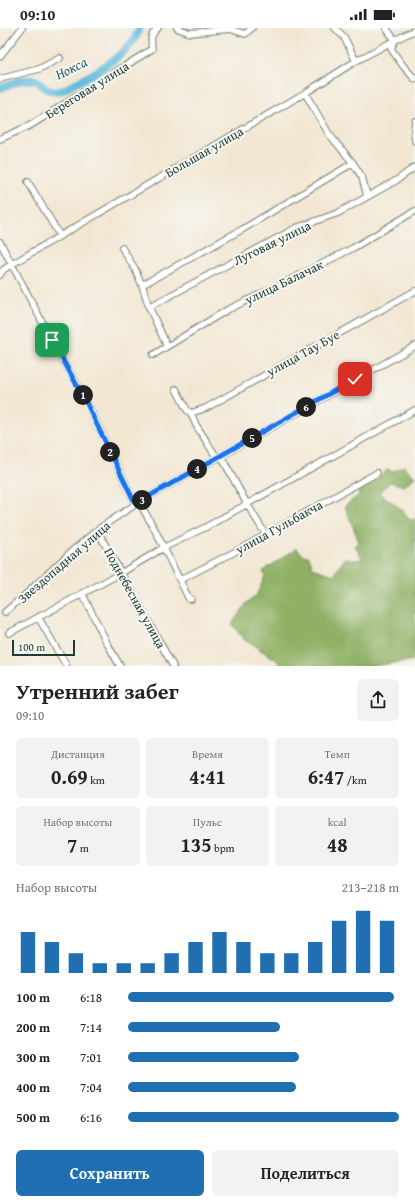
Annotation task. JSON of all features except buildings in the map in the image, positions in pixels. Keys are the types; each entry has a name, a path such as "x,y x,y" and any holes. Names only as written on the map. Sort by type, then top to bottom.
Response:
{"street":[{"path":"0,56 22,28"},
{"name":"Береговая улица","path":"0,139 31,125 152,49 151,40 153,33 158,28"},
{"path":"177,28 190,33 230,29 245,34 252,28"},
{"path":"335,28 344,37 356,62"},
{"path":"386,28 395,40 391,49 415,79"},
{"name":"Большая улица","path":"0,275 3,270 12,264 356,62 415,30"},
{"path":"1,78 39,69 60,58"},
{"path":"305,93 329,134 353,163 362,178 367,196"},
{"path":"415,121 415,141"},
{"name":"Луговая улица","path":"142,285 243,230 353,163"},
{"name":"Луговая улица","path":"149,307 296,228 338,213 397,180 415,167"},
{"path":"28,182 60,236"},
{"name":"улица Балачак","path":"153,355 227,310 353,248 415,211"},
{"path":"0,242 84,398 134,501 139,502 154,528 189,599 192,599"},
{"path":"122,248 135,269 149,307 167,346"},
{"name":"улица Тау Буе","path":"190,413 206,408 415,291"},
{"name":"Звездопадная улица","path":"5,612 97,530 139,502 415,346"},
{"path":"176,389 187,410 219,457 266,535"},
{"path":"9,633 121,573 163,548 206,527 415,410"},
{"name":"улица Гульбакча","path":"180,580 266,535 377,473"},
{"name":"Поднебесная улица","path":"97,530 173,666"},
{"path":"82,593 120,666"},
{"path":"38,617 66,665"}],"green space":[{"path":"404,466 415,477 404,486 390,482 379,493 400,508 410,520 415,519 415,660 371,666 281,666 277,660 243,639 232,624 247,603 256,596 265,576 263,571 297,548 303,555 309,556 313,568 334,575 346,557 352,560 363,559 355,546 359,542 345,506 359,495 357,490 363,484 369,486 388,469 392,472"}],"waterway":[{"name":"Нокса","path":"0,88 22,80 36,80 50,91 56,92 64,90 102,68 122,53 136,37 139,28"}],"route":[{"path":"52,340 84,398 134,501 139,502 355,379"}]}
